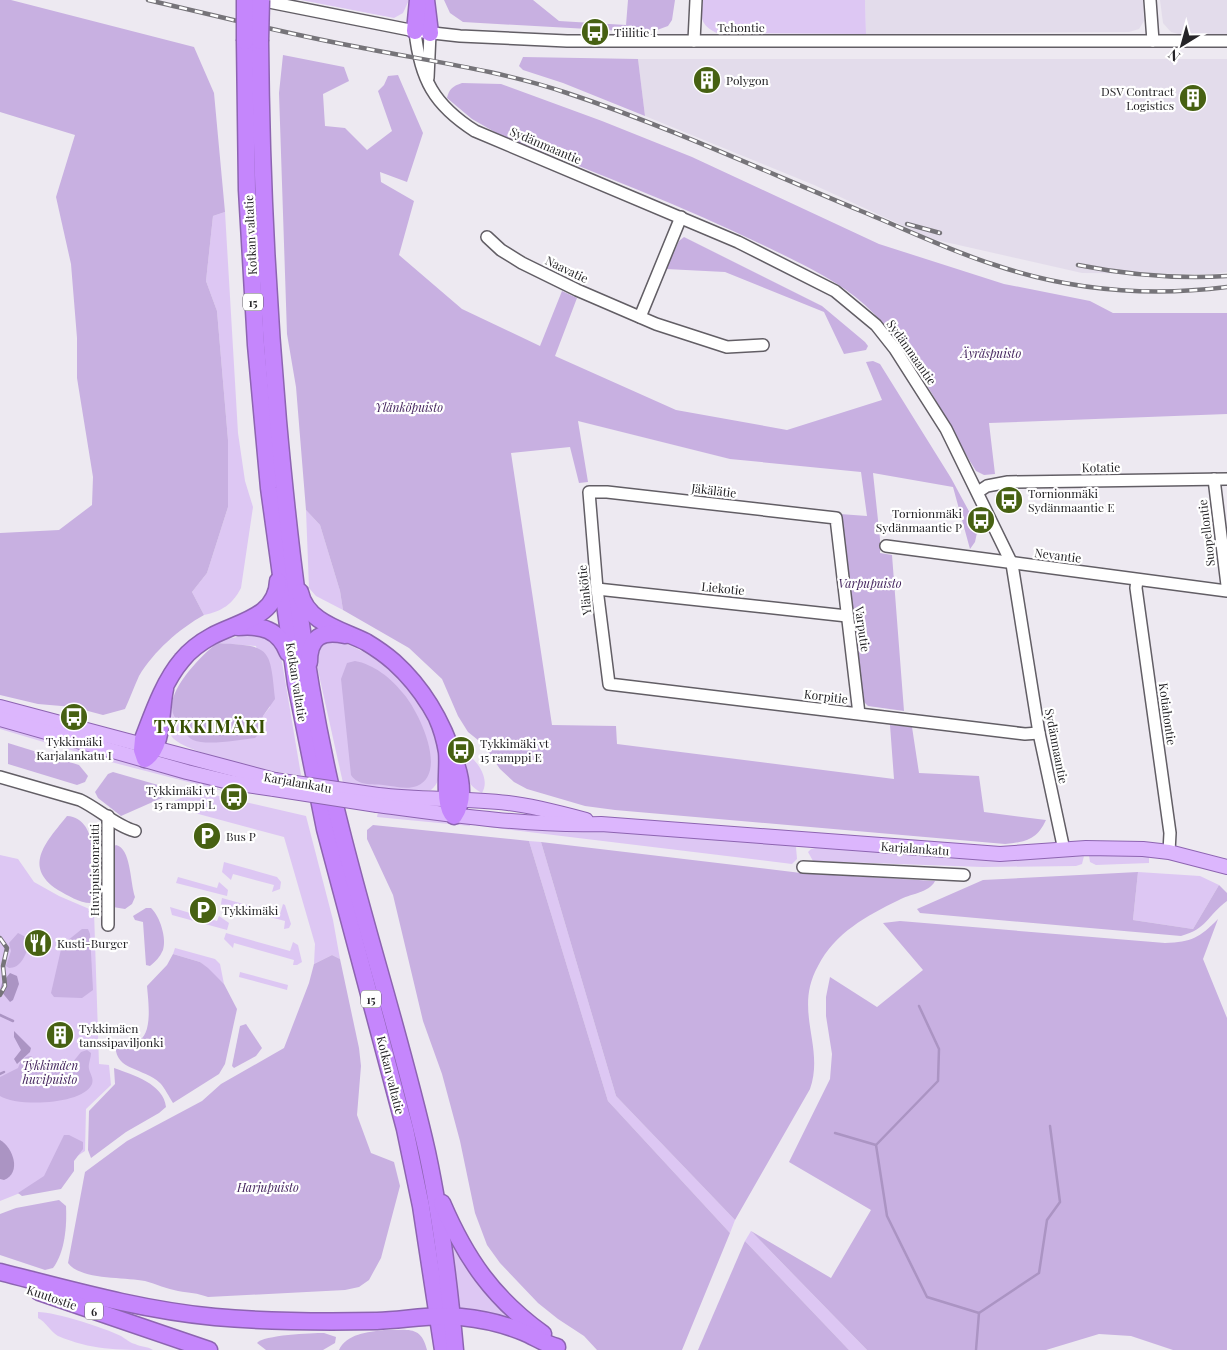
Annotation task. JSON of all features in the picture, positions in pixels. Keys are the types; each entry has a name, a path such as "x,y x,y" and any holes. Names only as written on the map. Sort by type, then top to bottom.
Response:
{"highway":[{"name":"Kotkan valtatie","path":"245,0 253,41 262,168 268,299 290,548 300,625 303,680 325,829 405,1130 454,1350"},
{"name":"Kotkan valtatie","path":"260,0 253,41 246,160 252,294 266,460 278,561 303,680 417,1110 433,1183 445,1316 443,1350"},
{"path":"418,0 423,32"},
{"path":"423,32 426,0"},
{"path":"290,548 300,595 307,609 320,620 378,650 401,669 418,687 437,718 447,749 454,800 448,809 454,816"},
{"path":"147,751 165,689 175,669 191,651 211,637 236,627 264,611 273,601 278,587 278,561"},
{"path":"236,627 270,629 281,638 303,680"},
{"path":"303,680 310,649 316,639 332,632 354,637"},
{"path":"433,1183 458,1238 486,1283 517,1315 548,1338 559,1349"},
{"path":"0,1272 118,1303 168,1312 216,1317 326,1322 445,1316 472,1318 504,1326 559,1349"},
{"name":"Kuutostie","path":"0,1279 208,1350"}],"main road":[{"name":"Karjalankatu","path":"0,707 147,751 233,783 274,784 377,800 454,816 567,825 601,824 1000,854 1114,847 1170,852 1227,866"},
{"name":"Karjalankatu","path":"0,719 147,751"},
{"name":"Karjalankatu","path":"377,800 454,800 534,807 601,824"}],"street":[{"name":"Tehontie","path":"260,0 423,32 567,41 1227,41"},
{"path":"694,40 696,0"},
{"path":"1150,0 1153,41"},
{"name":"Sydänmaantie","path":"423,32 428,82 444,108 475,130 738,242 834,291 876,325 895,349 946,429 1012,564 1039,733 1064,850"},
{"path":"640,317 681,217"},
{"name":"Naavatie","path":"487,237 501,250 522,263 576,290 640,317 727,347 763,345"},
{"name":"Kotatie","path":"978,492 987,486 1008,482 1227,478"},
{"name":"Suopellontie","path":"1214,479 1227,584"},
{"name":"Jäkälätie","path":"589,492 607,492 836,518"},
{"name":"Ylänkötie","path":"589,492 597,588 609,684"},
{"name":"Varputie","path":"836,518 859,714"},
{"name":"Nevantie","path":"886,546 1227,591"},
{"name":"Kotiahontie","path":"1137,580 1136,588 1170,833 1170,852"},
{"name":"Liekotie","path":"597,588 847,616"},
{"name":"Korpitie","path":"609,684 1025,734 1039,733"},
{"name":"Huvipuistonraitti","path":"0,777 80,800 128,830 135,832"},
{"name":"Huvipuistonraitti","path":"108,816 108,924"},
{"path":"804,867 964,875"}],"shaded area":[{"path":"865,0 1143,0 1144,21 1139,29 1129,32 866,34"},
{"path":"1160,0 1227,0 1227,34 1182,35 1171,32 1163,23"},
{"path":"638,59 1227,59 1227,272 1213,274 1082,273 932,239 814,185 645,116"},
{"path":"10,973 17,976 19,984 13,1000 10,1002 0,990 2,983"},
{"path":"14,1031 31,1048 30,1052 17,1064 14,1059 21,1050 14,1037"},
{"path":"0,1140 9,1148 14,1160 13,1172 10,1177 4,1180 0,1179"}],"green space":[{"path":"0,0 11,0 194,47 214,93 225,212 213,216 206,281 217,311 228,440 228,507 207,573 192,592 204,615 176,634 152,658 139,676 125,709 103,715 73,707 38,704 0,695 0,533 59,530 92,505 93,477 77,378 77,338 71,264 56,197 75,135 0,112"},
{"path":"301,0 409,0 403,13 394,18"},
{"path":"444,0 533,0 559,21 626,25 628,0 675,0 672,20 668,26 657,30 624,31 463,22 450,13"},
{"path":"701,0 865,0 866,34 717,33 708,27 703,20"},
{"name":"Ylänköpuisto","path":"283,55 344,67 349,81 323,94 325,126 345,128 367,150 392,131 378,91 384,85 388,76 398,75 423,133 407,182 380,172 381,182 414,201 399,255 462,309 540,346 562,291 577,298 555,356 676,410 787,430 882,400 866,362 873,361 880,364 951,478 978,528 975,542 970,549 953,487 873,473 880,553 892,555 904,711 868,706 864,702 840,514 867,516 861,472 730,459 578,421 588,482 579,483 570,447 511,453 552,725 616,726 617,744 894,779 890,725 912,727 919,773 979,776 984,812 1046,820 1039,832 1030,839 1005,844 615,810 585,806 527,789 514,782 500,769 483,744 468,732 458,716 442,679 409,648 343,610 340,591 320,525 306,510 296,387 287,334 279,93"},
{"path":"523,57 638,59 645,116 563,83 523,70 519,66"},
{"name":"Äyräspuisto","path":"462,83 501,84 602,121 692,157 879,244 1004,284 1090,301 1113,313 1227,313 1227,414 989,423 995,474 984,475 976,471 926,384 899,343 883,323 854,296 817,272 733,231 634,188 500,135 472,119 447,98 452,88"},
{"path":"225,212 238,433 245,481 253,507 241,588 234,599 226,606 204,615 192,592 207,573 228,507 228,440 217,311 206,281 213,216"},
{"path":"684,237 822,306 865,342 868,346 866,350 844,354 824,312 725,272 666,269 679,241"},
{"path":"306,510 320,525 340,591 343,610 316,596 309,588"},
{"path":"257,633 267,636 280,650 301,775 255,767 215,757 183,745 174,739 169,732 168,719 171,706 174,715 259,734 263,716 270,707 256,646 217,643"},
{"path":"335,640 350,645 389,669 410,692 421,709 431,726 438,745 441,762 439,778 431,790 393,791 343,783 315,657 316,651 324,642"},
{"path":"217,643 257,648 264,652 268,659 275,699 263,716 259,734 255,738 215,743 199,742 193,740 185,733 173,713 173,700 181,681 203,655"},
{"path":"355,661 375,668 393,682 409,700 416,712 431,755 430,768 426,779 417,786 404,788 366,784 357,781 351,775 341,679 347,663"},
{"path":"0,725 105,754 104,760 0,729"},
{"path":"8,743 79,765 88,776 85,782 77,785 8,764"},
{"path":"464,752 481,769 485,781 482,793 475,789 468,780"},
{"path":"112,757 199,780 223,791 111,762"},
{"path":"113,772 158,785 162,788 164,797 121,816 98,798 95,792 108,774"},
{"path":"197,791 306,816 333,920 340,959 332,955 314,964 315,944 284,837 165,805"},
{"path":"378,812 471,822 470,826 377,817"},
{"path":"67,816 78,819 90,837 93,849 94,876 93,898 90,903 78,900 58,890 47,881 41,872 40,862 46,844"},
{"path":"488,823 791,845 796,847 797,859 792,864 488,827"},
{"path":"373,825 529,841 608,1101 730,1233 682,1350 597,1350 584,1336 538,1303 500,1263 487,1245 475,1213 460,1141 442,1074 423,1021 393,895 367,839 367,830"},
{"path":"529,841 541,842 616,1096 735,1220 730,1233 608,1101"},
{"path":"541,842 801,873 935,881 919,893 903,898 863,919 842,935 825,954 811,982 808,998 814,1058 814,1073 810,1089 735,1220 616,1096"},
{"path":"116,845 125,852 135,897 132,904 125,909 113,907 113,847"},
{"path":"820,847 997,860 1084,856 1082,864 1076,866 983,867 813,861 808,852 811,849"},
{"name":"Tykkimäen huvipuisto","path":"0,855 18,859 34,882 59,896 94,911 99,1064 109,1065 111,1085 86,1109 85,1151 20,1193 0,1201"},
{"path":"1129,855 1149,857 1149,863 1096,865 1090,862 1089,856"},
{"path":"224,862 277,877 281,882 280,889 272,892 274,885 233,874 231,880 222,872"},
{"path":"1138,872 1200,876 1219,885 1193,929 1133,920"},
{"path":"1138,872 1133,920 1193,929 1219,885 1227,893 1227,901 1202,926 1181,936 920,913 917,909 983,880"},
{"path":"178,877 217,888 219,882 228,890 227,896 176,883"},
{"path":"222,898 280,914 283,904 291,924 289,928 284,929 285,921 234,908 232,914 221,904"},
{"path":"170,907 217,921 219,916 229,923 227,930 172,915"},
{"path":"146,908 151,908 157,916 164,940 162,953 150,966 146,965 143,922 135,920 133,916"},
{"path":"1218,919 1203,959 1227,1018 1227,1350 1173,1350 1131,1336 1099,1334 1046,1350 867,1350 751,1231 831,1278 871,1210 789,1162 830,1079 832,1054 826,1016 826,997 830,977 877,1007 923,970 883,923 900,921 1165,943 1194,938 1206,931"},
{"path":"82,929 88,929 90,934 93,990 82,998 54,997 51,993 62,945"},
{"path":"18,933 24,936 28,947 24,958 19,964 9,968 6,966 11,951 9,943"},
{"path":"226,933 290,951 293,942 298,945 302,962 293,965 294,960 234,943 233,948 224,939"},
{"path":"175,948 215,959 220,964 224,984 200,962 173,954"},
{"path":"173,954 200,962 208,968 224,984 237,1009 225,1064 219,1074 173,1103 160,1083 130,1067 119,1058 116,1051 116,1042 136,1042 142,1039 148,1026 149,1017 147,986 167,965"},
{"name":"Harjupuisto","path":"332,955 340,959 359,1048 361,1066 357,1115 371,1153 394,1162 400,1186 381,1258 369,1280 359,1287 345,1290 208,1297 174,1290 145,1281 92,1275 74,1268 68,1263 85,1172 127,1141 202,1101 221,1084 284,1048 309,983 314,964"},
{"path":"240,972 288,985 287,990 239,977"},
{"path":"246,1024 262,1048 256,1056 234,1068 232,1066 240,1026"},
{"path":"87,1050 91,1053 89,1071 92,1084 86,1091 63,1100 34,1103 8,1100 0,1096 0,1077 18,1068 24,1058 31,1056 39,1063 48,1067 62,1069 68,1068 81,1052"},
{"path":"114,1068 138,1077 154,1086 164,1099 166,1107 126,1132 91,1158 88,1150 89,1111 115,1084"},
{"path":"64,1135 69,1135 83,1142 83,1149 74,1161 74,1171 61,1189 22,1196 18,1193 44,1176"},
{"path":"59,1200 66,1206 66,1222 63,1247 53,1268 45,1270 0,1255 0,1214 16,1208"},
{"path":"448,1228 517,1320 459,1308"},
{"path":"751,1231 867,1350 849,1350 745,1241"},
{"path":"745,1241 849,1350 698,1350"},
{"path":"38,1312 68,1317 114,1333 130,1342 153,1350 93,1347 70,1341 55,1334 38,1318"},
{"path":"384,1330 406,1330 417,1333 421,1336 427,1350 339,1350 352,1337"},
{"path":"324,1333 336,1337 335,1343 323,1350 266,1350 257,1343 261,1340 278,1336"}],"waterway":[{"path":"919,1006 939,1049 938,1081 876,1145 887,1216 927,1297 979,1313"},
{"path":"0,1015 13,1021"},
{"path":"0,1074 4,1072"},
{"path":"976,1350 979,1313 1039,1273 1047,1220 1060,1202 1050,1126"},
{"path":"835,1133 876,1145"}],"railway":[{"path":"148,0 331,42 489,72 567,93 678,134 959,252 1021,273 1050,280 1108,289 1168,291 1227,287"},
{"path":"907,224 940,233"},
{"path":"1078,265 1152,275 1227,276"},
{"path":"0,938 7,948 3,966 5,986 0,995"}],"place":[{"name":"Tiilitie I","path":"595,32"},
{"name":"Polygon","path":"707,80"},
{"name":"DSV Contract Logistics","path":"1193,98"},
{"name":"Tornionmäki Sydänmaantie E","path":"1009,500"},
{"name":"Tornionmäki Sydänmaantie P","path":"981,520"},
{"name":"Tykkimäki Karjalankatu I","path":"74,717"},
{"name":"Tykkimäki vt 15 ramppi E","path":"461,750"},
{"name":"Tykkimäki vt 15 ramppi L","path":"234,797"},
{"name":"Bus P","path":"207,836"},
{"name":"Tykkimäki","path":"203,910"},
{"name":"Kusti-Burger","path":"38,943"},
{"name":"Tykkimäen tanssipaviljonki","path":"60,1035"}],"district":[{"name":"TYKKIMÄKI","path":"210,726"}],"park label":[{"name":"Varpupuisto","path":"870,583"}]}
